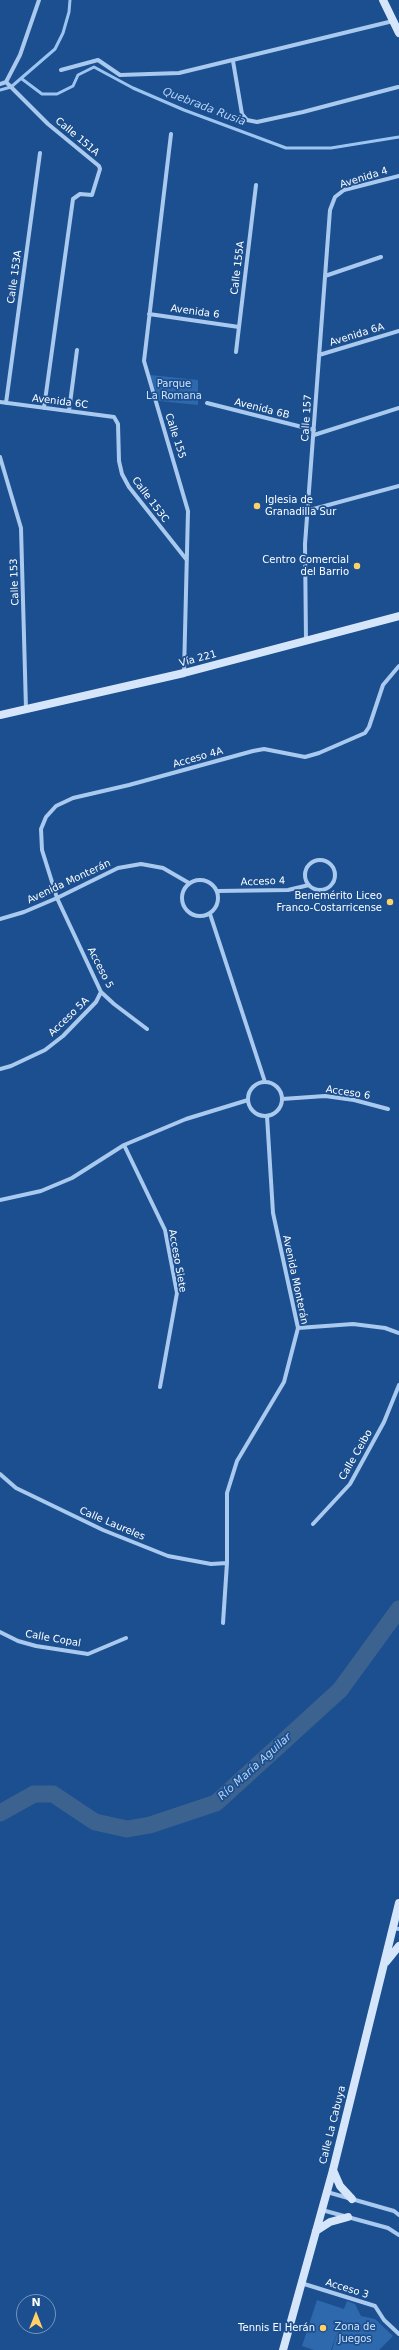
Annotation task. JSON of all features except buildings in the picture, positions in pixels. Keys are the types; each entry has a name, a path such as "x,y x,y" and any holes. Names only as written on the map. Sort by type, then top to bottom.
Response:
{"street":[{"path":"0,84 6,82 20,54 39,0"},
{"path":"383,0 399,33"},
{"path":"61,70 98,60 120,75 174,73 233,61 394,21"},
{"path":"233,61 242,114 247,120 257,122 398,87"},
{"name":"Calle 151A","path":"6,82 48,124 99,166 92,195 80,194 72,199 44,408"},
{"name":"Calle 155","path":"171,134 144,361 182,486 188,511 184,673"},
{"name":"Calle 153A","path":"6,403 40,153"},
{"name":"Avenida 4","path":"335,197 344,190 399,176"},
{"name":"Calle 155A","path":"236,352 256,185"},
{"name":"Calle 157","path":"306,640 306,511 314,432 330,210 335,197"},
{"path":"325,276 381,257"},
{"name":"Avenida 6","path":"149,314 239,327"},
{"name":"Avenida 6A","path":"319,355 399,331"},
{"path":"69,411 76,350"},
{"name":"Avenida 6C","path":"0,402 112,416 117,420"},
{"name":"Avenida 6B","path":"207,403 314,432"},
{"path":"314,432 399,408"},
{"name":"Calle 153C","path":"117,420 122,474 129,487 186,559"},
{"name":"Calle 153","path":"0,457 21,528 26,710"},
{"path":"306,511 399,486"},
{"name":"Vía 221","path":"0,715 184,673 399,616"},
{"name":"Acceso 4A","path":"57,898 42,850 41,829 46,817 56,806 73,798 129,785 253,751 264,749 305,757 319,753 365,733 371,722 383,685 399,666"},
{"path":"321,859 332,864 336,875 331,886 320,890 309,885 305,874 310,864 321,859"},
{"name":"Avenida Monterán","path":"0,919 24,912 57,898 118,868 141,864 163,868 190,883"},
{"path":"194,880 205,880 214,886 217,891 217,906 210,914 198,916 192,914 183,906 182,893 194,880"},
{"name":"Acceso 4","path":"217,891 288,890 309,885"},
{"name":"Acceso 5","path":"57,898 101,992 114,1004 147,1029"},
{"path":"210,914 265,1082"},
{"name":"Acceso 5A","path":"0,1069 11,1066 45,1050 63,1036 96,1002 101,992"},
{"path":"265,1082 279,1088 282,1099 280,1108 267,1116 256,1113 248,1100 248,1094 254,1085 265,1082"},
{"name":"Acceso 6","path":"282,1099 325,1096 354,1100 388,1109"},
{"path":"0,1200 41,1191 72,1178 124,1145 186,1119 248,1100"},
{"name":"Avenida Monterán","path":"223,1623 227,1563 227,1493 237,1461 284,1382 298,1328 272,1213 267,1116"},
{"name":"Acceso Siete","path":"124,1145 165,1230 176,1293 160,1387"},
{"path":"298,1328 353,1324 385,1328 399,1333"},
{"name":"Calle Ceibo","path":"313,1524 350,1484 384,1422 399,1385"},
{"name":"Calle Laureles","path":"0,1474 16,1488 103,1530 168,1556 211,1564 227,1563"},
{"name":"Calle Copal","path":"0,1632 18,1641 36,1646 88,1654 126,1638"},
{"name":"Calle La Cabuya","path":"283,2350 333,2170 384,1964 396,1929 399,1903"},
{"path":"384,1964 399,1946"},
{"path":"333,2170 340,2186 352,2199"},
{"path":"327,2192 394,2211 399,2215"},
{"path":"322,2210 388,2228 399,2235"},
{"path":"316,2231 330,2222 348,2217"},
{"name":"Acceso 3","path":"302,2283 374,2306 384,2320 399,2334"}],"green space":[{"name":"Parque La Romana","path":"150,375 198,380 198,405 159,401"},
{"name":"Zona de Juegos","path":"317,2300 344,2309 347,2301 355,2304 361,2316 375,2319 393,2336 379,2350 332,2350 338,2330 331,2350 314,2350 302,2346"}],"waterway":[{"path":"0,90 11,87 55,49 63,33 69,12 70,0"},
{"name":"Quebrada Rusia","path":"22,79 42,94 57,94 73,86 78,75 94,67 133,88 184,110 286,148 331,148 399,137"},
{"name":"Río María Aguilar","path":"0,1813 34,1794 53,1794 95,1822 127,1829 150,1825 216,1803 340,1690 399,1609"}],"place":[{"name":"Iglesia de Granadilla Sur","path":"257,506"},
{"name":"Centro Comercial del Barrio","path":"357,566"},
{"name":"Benemérito Liceo Franco-Costarricense","path":"390,902"},
{"name":"Tennis El Herán","path":"323,2328"}]}
